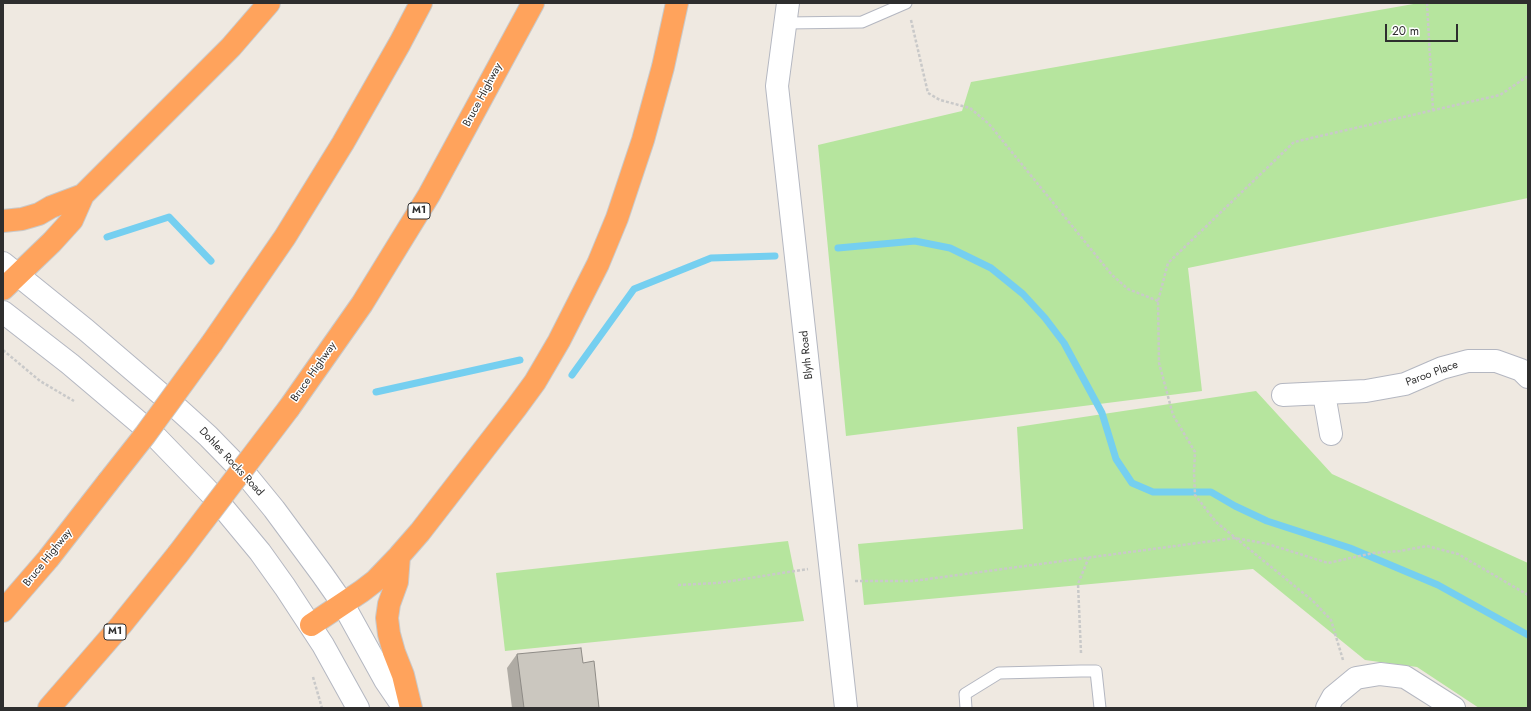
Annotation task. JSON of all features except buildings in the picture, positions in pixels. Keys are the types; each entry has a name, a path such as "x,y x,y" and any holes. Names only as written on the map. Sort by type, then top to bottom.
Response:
{"highway":[{"path":"8,276 72,220 83,195 231,47 269,3"},
{"name":"Bruce Highway","path":"3,612 48,559 145,435 212,343 285,237 343,143 421,3"},
{"name":"Bruce Highway","path":"49,708 121,625 178,554 289,408 362,304 429,195 533,3"},
{"path":"311,625 375,582 420,532 484,451 531,387 559,341 598,264 617,218 641,147 663,68 677,3"},
{"path":"3,221 22,220 83,195"},
{"path":"398,556 397,582 389,604 387,618 390,640 403,675 411,708"}],"street":[{"name":"Blyth Road","path":"787,13 777,86 846,708"},
{"name":"Dohles Rocks Road","path":"8,276 135,371 208,436 247,476 274,509 343,604 385,680 404,708"},
{"path":"3,312 70,364 155,436 216,499 243,531 285,587 311,625 358,708"},
{"name":"Paroo Place","path":"1283,395 1366,391 1405,384 1442,368 1468,361 1496,361 1521,370 1528,377"},
{"path":"1324,394 1331,434"},
{"path":"1327,708 1333,697 1356,678 1380,674 1404,677 1454,708"}],"lane":[{"path":"787,13 862,22 906,3"},
{"path":"966,708 965,694 999,673 1081,671 1096,671 1100,708"}],"path":[{"path":"1427,3 1432,110"},
{"path":"911,18 928,93 940,100 970,108 989,124 1112,275 1128,289 1158,301"},
{"path":"1356,678 1346,670 1331,620 1313,601 1216,522 1196,495 1194,472 1195,452 1173,415 1159,363 1158,301 1168,264 1294,142 1500,95 1528,76"},
{"path":"678,585 831,574 865,580 913,580 1235,538 1268,544 1328,563 1373,553 1400,551 1427,546 1458,554 1528,595"},
{"path":"1081,671 1078,584 1089,557"}],"green space":[{"path":"1419,3 1528,3 1528,198 1188,268 1202,391 846,436 818,145 962,111 971,82"},
{"path":"1256,391 1332,474 1528,563 1528,708 1479,708 1417,667 1365,660 1253,569 864,605 858,544 1023,529 1017,427"},
{"path":"788,541 804,621 505,651 496,573"}],"waterway":[{"path":"107,237 169,217 211,261"},
{"path":"838,248 915,241 950,248 991,268 1023,294 1045,318 1064,343 1102,413 1116,459 1132,483 1153,492 1211,492 1235,506 1267,521 1350,548 1438,585 1528,635"},
{"path":"572,375 634,289 711,258 775,256"},
{"path":"376,392 520,360"}]}
